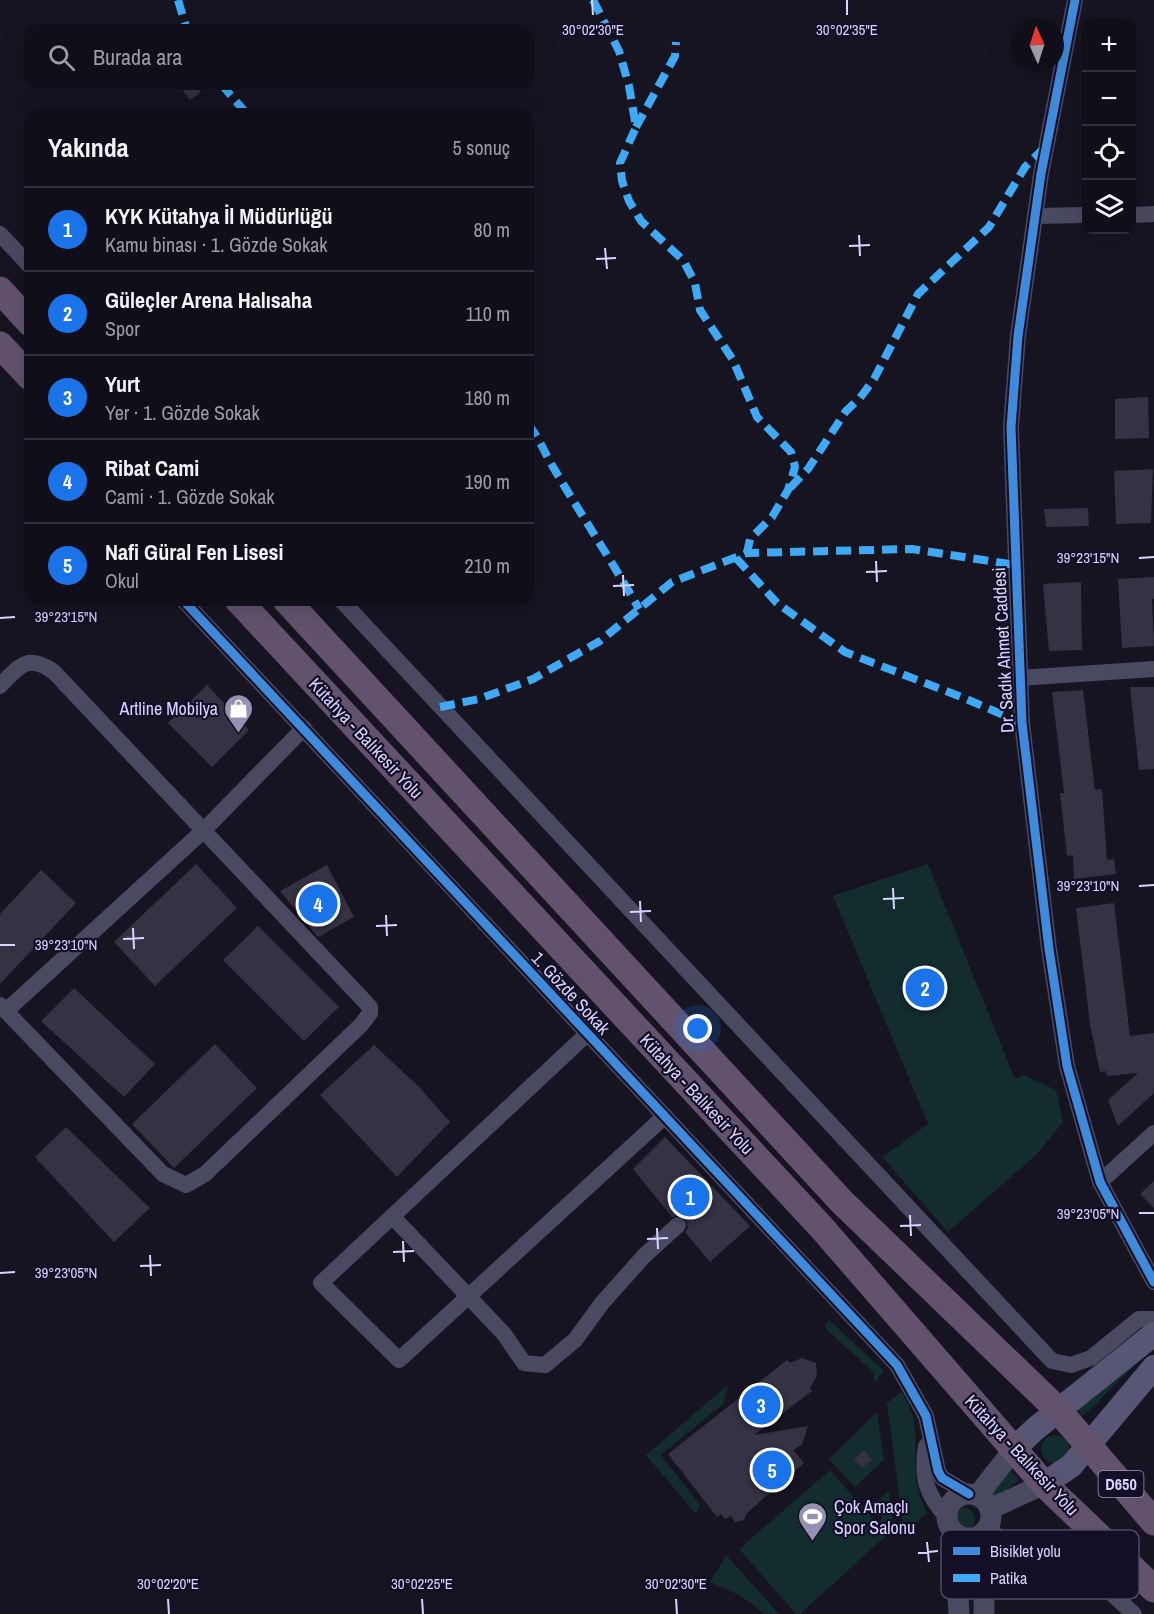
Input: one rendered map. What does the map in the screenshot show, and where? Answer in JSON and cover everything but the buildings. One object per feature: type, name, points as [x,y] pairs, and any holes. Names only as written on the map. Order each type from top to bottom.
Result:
[{"type":"highway","points":[[0,290],[24,316]]},
{"type":"highway","points":[[0,345],[24,371]]},
{"type":"highway","name":"Kütahya - Balıkesir Yolu","points":[[244,606],[822,1228],[1044,1484],[1092,1530]]},
{"type":"highway","name":"Kütahya - Balıkesir Yolu","points":[[292,606],[842,1202],[1058,1410],[1154,1522]]},
{"type":"highway","name":"Kütahya - Balıkesir Yolu","points":[[1139,1575],[1154,1589]]},
{"type":"main road","points":[[1014,1449],[1058,1410],[1154,1334]]},
{"type":"main road","points":[[1044,1484],[1071,1466],[1154,1367]]},
{"type":"street","name":"Dr. Sadık Ahmet Caddesi","points":[[1075,0],[1042,165],[1018,336],[1011,427],[1019,678],[1022,723],[1049,949],[1067,1066],[1100,1182],[1154,1282]]},
{"type":"street","points":[[1136,214],[1154,214]]},
{"type":"street","points":[[1035,216],[1082,215]]},
{"type":"street","points":[[0,234],[24,260]]},
{"type":"street","name":"1. Gözde Sokak","points":[[189,606],[586,1035],[665,1116],[897,1365],[926,1416]]},
{"type":"street","points":[[346,606],[1052,1361],[1071,1365],[1091,1358],[1139,1319],[1154,1319]]},
{"type":"street","points":[[0,686],[21,664],[35,662],[49,668],[203,831],[370,1007],[370,1013],[361,1025],[205,1174],[186,1185],[163,1174],[3,1008],[203,831],[304,728]]},
{"type":"street","points":[[1019,678],[1154,669]]},
{"type":"street","points":[[586,1035],[321,1283],[399,1360],[665,1116]]},
{"type":"street","points":[[1100,1182],[1154,1134]]},
{"type":"street","points":[[392,1216],[467,1298],[504,1334],[524,1363],[545,1365],[575,1340],[602,1303],[644,1256],[678,1225]]},
{"type":"street","points":[[926,1416],[938,1471],[942,1478],[982,1511],[993,1530]]},
{"type":"street","points":[[926,1416],[924,1470],[926,1486],[951,1525],[960,1530]]},
{"type":"street","points":[[975,1530],[1014,1449]]},
{"type":"street","points":[[951,1530],[950,1505],[955,1499],[982,1511],[1044,1484]]},
{"type":"street","points":[[982,1511],[982,1530]]},
{"type":"street","points":[[958,1599],[959,1614]]},
{"type":"street","points":[[984,1599],[984,1614]]},
{"type":"street","points":[[1117,1599],[1134,1614]]},
{"type":"green space","points":[[928,864],[1015,1079],[1024,1075],[1056,1090],[1063,1122],[1037,1154],[948,1232],[882,1157],[928,1124],[833,896]]},
{"type":"green space","points":[[829,1320],[884,1371],[875,1382],[873,1372],[827,1330],[825,1325]]},
{"type":"green space","points":[[1154,1347],[1083,1416],[1075,1406]]},
{"type":"green space","points":[[728,1385],[723,1404],[661,1455],[700,1505],[696,1514],[646,1455]]},
{"type":"green space","points":[[901,1392],[914,1421],[916,1481],[927,1513],[908,1530],[903,1525],[887,1403]]},
{"type":"green space","points":[[877,1412],[884,1460],[855,1487],[829,1459]]},
{"type":"green space","points":[[1055,1435],[1065,1439],[1069,1449],[1065,1459],[1055,1463],[1045,1459],[1041,1449],[1045,1439]]},
{"type":"green space","name":"Çok Amaçlı Spor Salonu","points":[[830,1470],[887,1535],[800,1614],[796,1614],[739,1549]]},
{"type":"green space","points":[[1010,1470],[1019,1480],[994,1499],[991,1495]]},
{"type":"green space","points":[[889,1491],[894,1532],[891,1535],[879,1522],[882,1518],[872,1505]]},
{"type":"green space","points":[[964,1508],[972,1511],[975,1519],[972,1527],[964,1530],[956,1527],[953,1519],[956,1511]]},
{"type":"green space","points":[[726,1555],[779,1614],[764,1614],[741,1596],[710,1582]]},
{"type":"marked path","points":[[178,0],[185,24]]},
{"type":"marked path","points":[[593,0],[619,51],[629,86],[636,127],[620,163],[622,181],[629,201],[641,221],[683,260],[695,283],[700,310],[733,360],[757,417],[791,452],[795,467],[788,490],[772,517],[750,539],[747,553]]},
{"type":"marked path","points":[[636,127],[675,56],[676,42]]},
{"type":"marked path","points":[[226,90],[242,108]]},
{"type":"marked path","points":[[790,488],[808,469],[846,411],[860,398],[874,379],[918,294],[989,227],[1025,167],[1044,148]]},
{"type":"marked path","points":[[534,433],[639,609]]},
{"type":"marked path","points":[[440,707],[479,699],[533,679],[600,641],[672,582],[747,553],[912,549],[1016,565]]},
{"type":"marked path","points":[[736,558],[777,603],[845,652],[1022,723]]},
{"type":"cycle path","points":[[1075,0],[1041,174],[1018,336],[1011,427],[1022,723],[1049,949],[1067,1066],[1100,1182],[1154,1282]]},
{"type":"cycle path","points":[[189,606],[897,1365],[926,1416],[938,1471],[942,1478],[969,1494]]},
{"type":"place","name":"Artline Mobilya","points":[[239,734]]},
{"type":"place","name":"Ribat Cami","points":[[318,904]]},
{"type":"place","name":"Güleçler Arena Halısaha","points":[[925,988]]},
{"type":"place","name":"KYK Kütahya İl Müdürlüğü","points":[[690,1197]]},
{"type":"place","name":"Yurt","points":[[761,1405]]},
{"type":"place","name":"Nafi Güral Fen Lisesi","points":[[772,1470]]},
{"type":"place","name":"Çok Amaçlı Spor Salonu","points":[[813,1542]]}]
